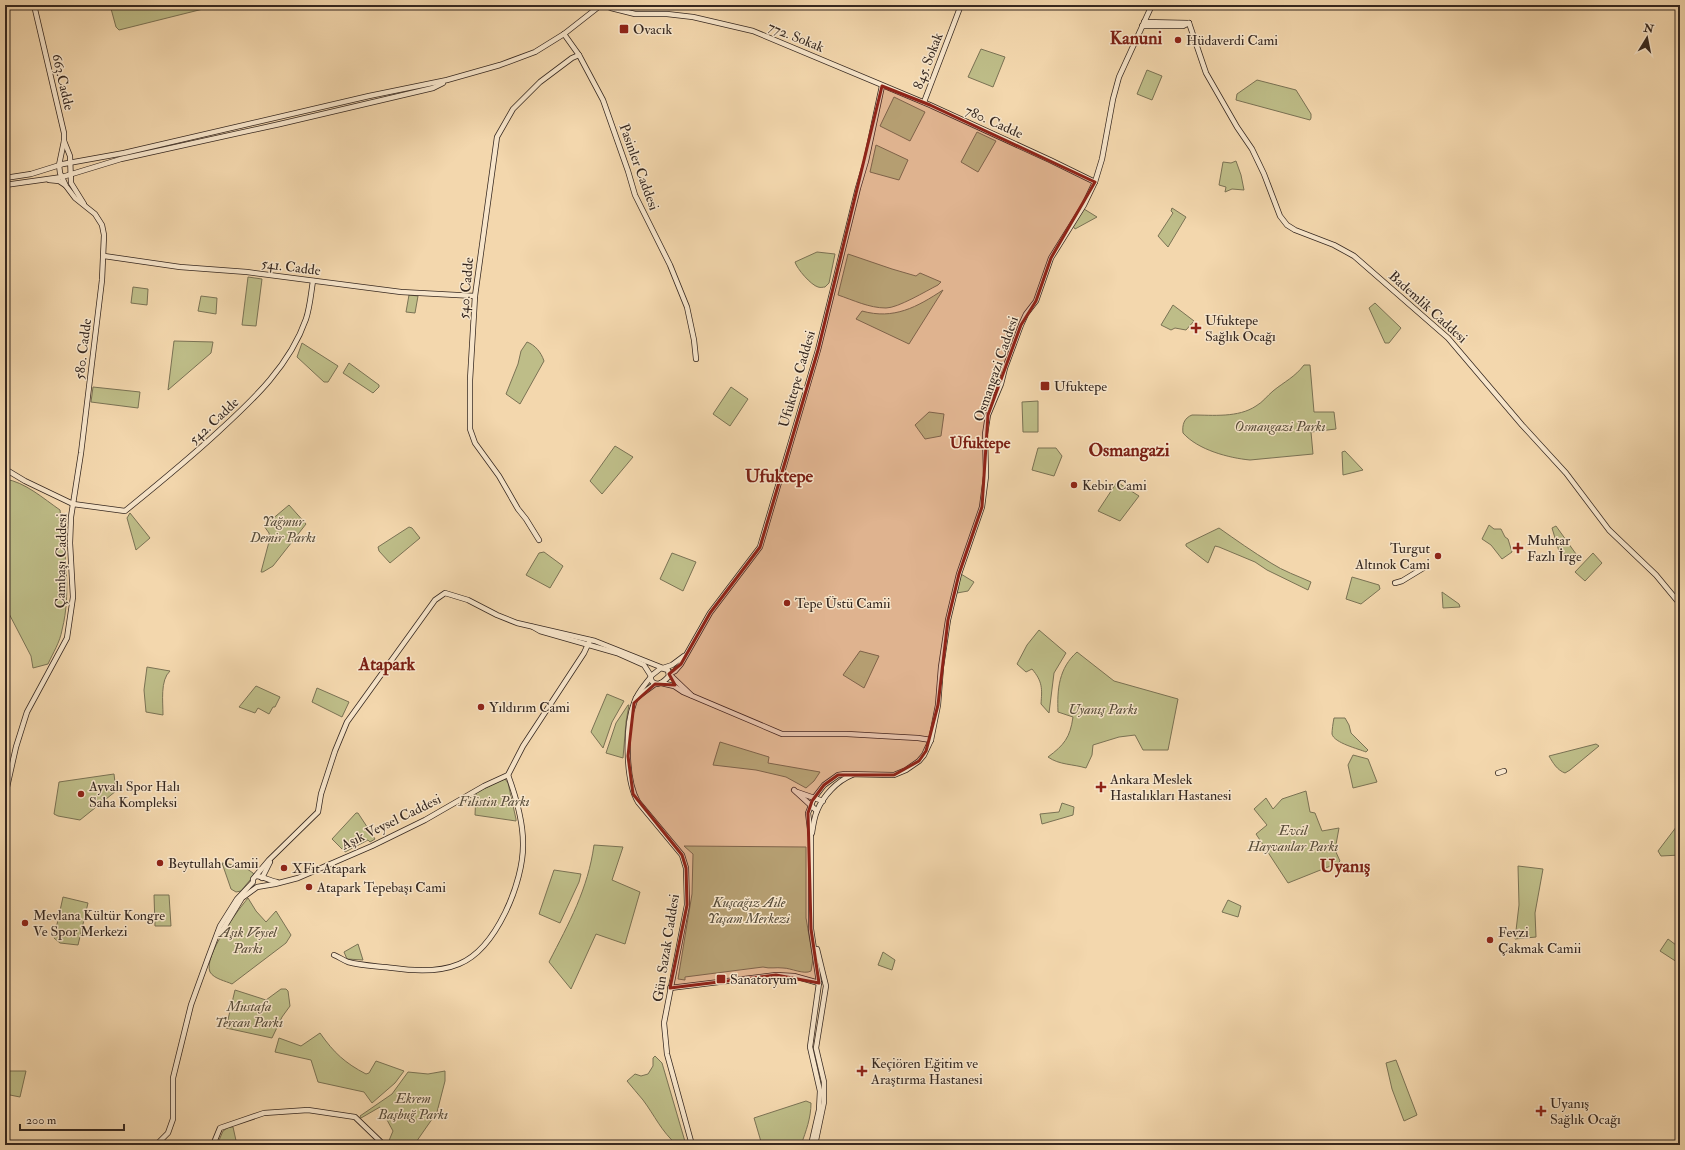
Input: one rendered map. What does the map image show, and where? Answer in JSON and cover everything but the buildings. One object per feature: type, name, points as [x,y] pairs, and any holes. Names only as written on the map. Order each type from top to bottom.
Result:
[{"type":"street","name":"663.Cadde","points":[[34,5],[62,125],[64,141],[68,149],[73,187],[84,204]]},
{"type":"street","points":[[5,178],[36,173],[59,165],[124,153],[347,101],[447,80],[500,65],[535,52],[564,34],[602,5]]},
{"type":"street","name":"772. Sokak","points":[[602,5],[635,14],[676,15],[744,29],[798,49],[882,86]]},
{"type":"street","name":"845. Sokak","points":[[924,102],[961,5]]},
{"type":"street","name":"Osmangazi Caddesi","points":[[810,806],[824,785],[833,778],[845,774],[894,775],[906,770],[924,755],[931,740],[938,705],[941,667],[948,620],[959,574],[982,507],[986,476],[986,434],[988,416],[1001,384],[1005,368],[1021,325],[1026,314],[1036,300],[1051,258],[1084,205],[1095,182],[1102,159],[1113,98],[1119,77],[1152,5]]},
{"type":"street","name":"Bademlik Caddesi","points":[[1143,24],[1183,26],[1189,23],[1206,73],[1237,127],[1252,149],[1264,174],[1280,216],[1295,230],[1334,245],[1354,256],[1448,338],[1522,425],[1566,473],[1612,533],[1656,575],[1680,604]]},
{"type":"street","name":"Pasinler Caddesi","points":[[564,34],[579,55],[603,100],[635,194],[670,264],[687,306],[694,340],[696,359]]},
{"type":"street","name":"540. Cadde","points":[[539,540],[518,509],[499,476],[475,443],[470,428],[470,380],[475,296],[497,137],[513,109],[540,82],[572,58],[579,55]]},
{"type":"street","points":[[5,185],[71,174],[143,154],[433,88],[447,80]]},
{"type":"street","name":"780. Cadde","points":[[882,86],[924,102],[1095,182]]},
{"type":"street","name":"Ufuktepe Caddesi","points":[[661,683],[678,667],[710,613],[760,547],[818,350],[866,161],[882,86]]},
{"type":"street","points":[[64,141],[59,165],[62,176],[66,186],[75,198],[84,204]]},
{"type":"street","points":[[41,180],[59,181],[66,186]]},
{"type":"street","name":"580. Cadde","points":[[73,504],[93,356],[104,256],[104,235],[102,226],[95,214],[84,204]]},
{"type":"street","name":"541. Cadde","points":[[104,256],[180,267],[247,272],[401,292],[475,296]]},
{"type":"street","name":"542. Cadde","points":[[5,469],[25,481],[73,504],[125,511],[191,457],[243,409],[287,358],[306,318],[313,281]]},
{"type":"street","name":"Çambaşı Caddesi","points":[[5,796],[16,747],[27,712],[67,638],[73,597],[70,517],[73,504]]},
{"type":"street","points":[[1395,583],[1402,581],[1425,567]]},
{"type":"street","points":[[253,882],[259,886],[263,881],[262,878],[274,856],[318,812],[321,794],[334,751],[346,722],[435,600],[445,593],[468,600],[496,615],[591,643],[668,670],[669,674],[691,695]]},
{"type":"street","points":[[334,955],[348,962],[407,970],[442,969],[464,962],[489,941],[509,905],[522,864],[522,831],[514,790],[508,775],[523,746],[591,643]]},
{"type":"street","points":[[591,643],[644,666],[655,684]]},
{"type":"street","name":"Ufuktepe Caddesi","points":[[651,677],[662,668],[672,665],[684,656]]},
{"type":"street","name":"Gün Sazak Caddesi","points":[[651,677],[636,698],[630,714],[628,756],[630,782],[633,794],[682,855],[686,868],[687,906],[664,1023],[667,1054],[692,1145]]},
{"type":"street","points":[[636,698],[655,684],[661,683],[674,686],[683,692],[782,734],[847,734],[931,740]]},
{"type":"street","points":[[1498,773],[1504,771]]},
{"type":"street","points":[[811,837],[816,811],[822,801],[846,777],[855,774]]},
{"type":"street","name":"Aşık Veysel Caddesi","points":[[218,933],[222,930],[242,898],[259,886],[280,883],[298,878],[377,844],[425,820],[484,786],[508,775]]},
{"type":"street","points":[[816,811],[794,790],[822,801]]},
{"type":"street","points":[[810,806],[808,813],[811,837],[811,929],[819,983],[810,1047],[820,1091],[819,1110],[811,1145]]},
{"type":"street","name":"Aşık Veysel Caddesi","points":[[156,1145],[168,1133],[173,1118],[174,1078],[191,1005],[220,926],[233,905],[274,856]]},
{"type":"street","points":[[256,876],[280,883]]},
{"type":"street","points":[[811,929],[826,986],[816,1048],[824,1082],[824,1102],[815,1145]]},
{"type":"street","points":[[670,988],[776,975],[794,976],[819,983]]},
{"type":"street","points":[[213,1145],[220,1128],[235,1122],[264,1113],[308,1110],[355,1117],[384,1145]]},
{"type":"highlighted area","points":[[882,86],[930,105],[1095,182],[1051,258],[1036,301],[1021,325],[988,415],[982,507],[959,574],[948,620],[938,705],[926,751],[919,761],[894,775],[838,775],[824,785],[812,801],[808,813],[811,929],[819,983],[776,975],[670,988],[687,905],[686,868],[682,855],[633,794],[628,756],[634,703],[655,684],[675,685],[669,674],[681,664],[710,613],[760,547],[818,350]]},
{"type":"green space","points":[[110,5],[219,5],[119,30],[116,27]]},
{"type":"green space","points":[[981,49],[1005,57],[993,87],[968,77]]},
{"type":"green space","points":[[1147,70],[1162,76],[1152,100],[1137,94]]},
{"type":"green space","points":[[1257,80],[1296,90],[1311,114],[1310,120],[1236,100],[1237,94]]},
{"type":"green space","points":[[894,97],[925,112],[910,141],[880,126]]},
{"type":"green space","points":[[977,132],[996,141],[978,172],[961,162]]},
{"type":"green space","points":[[876,145],[908,160],[899,180],[870,172]]},
{"type":"green space","points":[[1236,161],[1244,190],[1232,189],[1225,192],[1226,187],[1219,185],[1223,162],[1231,163]]},
{"type":"green space","points":[[1172,208],[1186,217],[1168,247],[1158,236],[1173,213],[1171,211]]},
{"type":"green space","points":[[1084,209],[1097,217],[1075,229],[1073,226]]},
{"type":"green space","points":[[817,252],[835,254],[829,283],[825,287],[815,286],[801,272],[795,262]]},
{"type":"green space","points":[[848,254],[916,276],[920,273],[941,282],[912,299],[898,305],[880,308],[867,305],[838,295]]},
{"type":"green space","points":[[248,277],[262,279],[256,326],[242,325]]},
{"type":"green space","points":[[133,287],[148,289],[147,305],[131,303]]},
{"type":"green space","points":[[943,290],[909,344],[856,319],[862,311],[884,314],[905,310],[924,302]]},
{"type":"green space","points":[[409,295],[418,296],[415,313],[406,312]]},
{"type":"green space","points":[[201,296],[217,298],[216,314],[198,311]]},
{"type":"green space","points":[[1375,303],[1401,328],[1389,343],[1385,343],[1369,308]]},
{"type":"green space","points":[[1173,305],[1194,321],[1186,330],[1175,328],[1171,330],[1161,325]]},
{"type":"green space","points":[[174,341],[213,342],[211,353],[168,390]]},
{"type":"green space","points":[[527,342],[537,349],[544,361],[520,404],[506,394],[518,364],[521,351]]},
{"type":"green space","points":[[302,343],[338,366],[328,382],[324,382],[297,357]]},
{"type":"green space","points":[[349,363],[379,385],[373,393],[343,373]]},
{"type":"green space","name":"Osmangazi Parkı","points":[[1304,365],[1310,365],[1314,412],[1334,412],[1336,429],[1311,432],[1313,454],[1250,460],[1242,459],[1214,452],[1197,444],[1183,433],[1184,422],[1192,415],[1233,414],[1249,410],[1263,401]]},
{"type":"green space","points":[[93,387],[140,392],[138,408],[91,402]]},
{"type":"green space","points":[[731,387],[748,399],[730,426],[713,414]]},
{"type":"green space","points":[[1038,401],[1038,432],[1023,432],[1022,402]]},
{"type":"green space","points":[[929,412],[944,414],[941,436],[925,439],[915,425]]},
{"type":"green space","points":[[615,446],[633,457],[602,494],[590,481]]},
{"type":"green space","points":[[1038,448],[1056,448],[1062,456],[1054,476],[1032,470]]},
{"type":"green space","points":[[1345,451],[1363,470],[1343,475],[1342,452]]},
{"type":"green space","points":[[5,479],[27,487],[60,510],[67,585],[65,615],[60,639],[48,664],[33,668],[31,656],[5,606]]},
{"type":"green space","points":[[1117,482],[1139,496],[1120,521],[1098,511]]},
{"type":"green space","name":"Yağmur Demir Parkı","points":[[289,505],[306,524],[273,566],[261,572],[270,538],[269,533],[264,526]]},
{"type":"green space","points":[[130,513],[150,538],[136,550],[127,518]]},
{"type":"green space","points":[[1489,525],[1494,529],[1501,529],[1505,537],[1508,539],[1512,552],[1502,559],[1491,545],[1482,539]]},
{"type":"green space","points":[[1556,526],[1576,554],[1562,561],[1552,528]]},
{"type":"green space","points":[[409,527],[412,528],[420,538],[390,563],[379,551],[378,547]]},
{"type":"green space","points":[[1219,528],[1276,566],[1311,582],[1308,590],[1267,570],[1255,562],[1219,547],[1215,546],[1208,563],[1186,546],[1186,544]]},
{"type":"green space","points":[[544,552],[563,566],[550,588],[526,575],[539,553]]},
{"type":"green space","points":[[672,553],[696,562],[683,591],[660,579]]},
{"type":"green space","points":[[1593,553],[1602,563],[1585,581],[1575,572]]},
{"type":"green space","points":[[961,574],[974,582],[968,591],[957,593]]},
{"type":"green space","points":[[1352,577],[1379,585],[1380,589],[1361,604],[1346,599]]},
{"type":"green space","points":[[1442,592],[1459,604],[1460,607],[1443,608]]},
{"type":"green space","points":[[1039,630],[1066,653],[1054,673],[1049,713],[1041,704],[1041,686],[1036,674],[1032,669],[1026,672],[1017,664],[1027,645]]},
{"type":"green space","points":[[860,651],[879,656],[864,688],[843,675]]},
{"type":"green space","name":"Uyanış Parkı","points":[[1077,652],[1114,681],[1178,699],[1168,750],[1143,750],[1135,735],[1119,737],[1093,745],[1092,755],[1086,768],[1061,763],[1048,757],[1062,745],[1070,730],[1073,717],[1058,712],[1058,695],[1060,679],[1066,665]]},
{"type":"green space","points":[[147,667],[170,671],[163,685],[163,715],[146,712],[144,690]]},
{"type":"green space","points":[[256,686],[280,697],[275,707],[273,707],[269,714],[258,708],[255,713],[239,707]]},
{"type":"green space","points":[[317,688],[349,702],[342,717],[312,702]]},
{"type":"green space","points":[[607,694],[624,701],[612,722],[603,748],[591,732]]},
{"type":"green space","points":[[628,705],[623,758],[606,753],[616,723]]},
{"type":"green space","points":[[1334,718],[1345,718],[1351,733],[1368,750],[1366,752],[1342,743],[1334,737],[1332,734]]},
{"type":"green space","points":[[720,742],[769,757],[768,763],[820,772],[814,781],[806,788],[786,777],[756,770],[713,765]]},
{"type":"green space","points":[[1596,744],[1599,746],[1565,773],[1557,768],[1549,756]]},
{"type":"green space","points":[[1353,755],[1368,759],[1377,782],[1353,788],[1348,765]]},
{"type":"green space","points":[[114,774],[116,791],[80,820],[54,814],[59,782]]},
{"type":"green space","name":"Filistin Parkı","points":[[505,779],[508,783],[516,821],[475,815],[476,793]]},
{"type":"green space","name":"Evcil Hayvanlar Parkı","points":[[1306,791],[1310,812],[1315,813],[1322,831],[1339,828],[1335,850],[1340,861],[1288,883],[1256,834],[1267,825],[1254,809],[1266,798],[1273,809],[1282,799]]},
{"type":"green space","points":[[1062,803],[1074,807],[1073,815],[1042,824],[1040,814],[1059,812]]},
{"type":"green space","points":[[356,813],[358,813],[375,839],[370,842],[368,840],[345,852],[332,839]]},
{"type":"green space","points":[[1680,822],[1680,855],[1661,856],[1658,851]]},
{"type":"green space","points":[[594,845],[623,847],[612,880],[640,892],[625,944],[596,934],[571,989],[549,962],[577,905],[587,876]]},
{"type":"green space","name":"Kuşcağız Aile Yaşam Merkezi","points":[[684,846],[806,847],[806,918],[813,959],[811,971],[801,972],[786,968],[763,967],[685,977],[685,980],[678,979],[692,894],[693,854]]},
{"type":"green space","points":[[237,862],[254,875],[241,891],[236,892],[231,889],[222,863],[235,865]]},
{"type":"green space","points":[[1518,866],[1543,869],[1535,913],[1536,937],[1515,939],[1519,905]]},
{"type":"green space","points":[[554,870],[581,874],[579,882],[560,923],[539,914]]},
{"type":"green space","points":[[154,895],[169,895],[171,926],[155,926]]},
{"type":"green space","points":[[63,897],[88,903],[78,945],[60,943],[54,938]]},
{"type":"green space","name":"Aşık Veysel Parkı","points":[[248,898],[256,911],[266,922],[276,911],[291,935],[286,943],[232,984],[217,978],[212,974],[210,972],[209,965],[216,945],[237,912]]},
{"type":"green space","points":[[1228,900],[1241,906],[1238,917],[1222,912]]},
{"type":"green space","points":[[1668,939],[1680,948],[1680,964],[1660,951]]},
{"type":"green space","points":[[358,944],[363,960],[347,959],[344,952]]},
{"type":"green space","points":[[883,952],[895,960],[892,970],[878,965]]},
{"type":"green space","name":"Mustafa Tercan Parkı","points":[[281,989],[286,989],[288,991],[290,1006],[282,1017],[272,1038],[226,1028],[235,990],[266,1000]]},
{"type":"green space","points":[[320,1033],[340,1057],[366,1074],[369,1073],[376,1061],[404,1071],[395,1083],[372,1103],[364,1092],[318,1082],[311,1060],[275,1052],[279,1038],[301,1046]]},
{"type":"green space","points":[[655,1056],[662,1063],[686,1145],[677,1145],[671,1140],[643,1100],[627,1081],[635,1074],[641,1076],[648,1074],[653,1066],[653,1058]]},
{"type":"green space","points":[[1396,1060],[1417,1115],[1404,1121],[1392,1089],[1386,1063]]},
{"type":"green space","points":[[5,1071],[26,1071],[20,1097],[5,1094]]},
{"type":"green space","name":"Ekrem Başbuğ Parkı","points":[[445,1071],[445,1081],[437,1112],[414,1145],[390,1145],[388,1143],[393,1131],[380,1107],[361,1118],[360,1116],[392,1094],[408,1072],[428,1074]]},
{"type":"green space","points":[[806,1101],[811,1103],[811,1109],[801,1145],[762,1145],[754,1118]]},
{"type":"green space","points":[[229,1127],[233,1127],[237,1145],[217,1145],[223,1131]]},
{"type":"place","name":"Ovacık","points":[[624,29]]},
{"type":"place","name":"Hüdaverdi Cami","points":[[1178,40]]},
{"type":"place","name":"Ufuktepe Sağlık Ocağı","points":[[1196,328]]},
{"type":"place","name":"Ufuktepe","points":[[1045,386]]},
{"type":"place","name":"Kebir Cami","points":[[1074,485]]},
{"type":"place","name":"Muhtar Fazlı İrge","points":[[1518,548]]},
{"type":"place","name":"Turgut Altınok Cami","points":[[1438,556]]},
{"type":"place","name":"Tepe Üstü Camii","points":[[787,603]]},
{"type":"place","name":"Yıldırım Cami","points":[[481,707]]},
{"type":"place","name":"Ankara Meslek Hastalıkları Hastanesi","points":[[1101,787]]},
{"type":"place","name":"Ayvalı Spor Halı Saha Kompleksi","points":[[81,794]]},
{"type":"place","name":"Beytullah Camii","points":[[160,863]]},
{"type":"place","name":"XFit Atapark","points":[[284,868]]},
{"type":"place","name":"Atapark Tepebaşı Cami","points":[[309,887]]},
{"type":"place","name":"Mevlana Kültür Kongre Ve Spor Merkezi","points":[[25,923]]},
{"type":"place","name":"Fevzi Çakmak Camii","points":[[1490,940]]},
{"type":"place","name":"Sanatoryum","points":[[721,979]]},
{"type":"place","name":"Keçiören Eğitim ve Araştırma Hastanesi","points":[[862,1071]]},
{"type":"place","name":"Uyanış Sağlık Ocağı","points":[[1541,1111]]},
{"type":"district","name":"Kanuni","points":[[1136,38]]},
{"type":"district","name":"Ufuktepe","points":[[980,443]]},
{"type":"district","name":"Osmangazi","points":[[1129,450]]},
{"type":"district","name":"Ufuktepe","points":[[779,476]]},
{"type":"district","name":"Atapark","points":[[387,664]]},
{"type":"district","name":"Uyanış","points":[[1345,866]]}]
